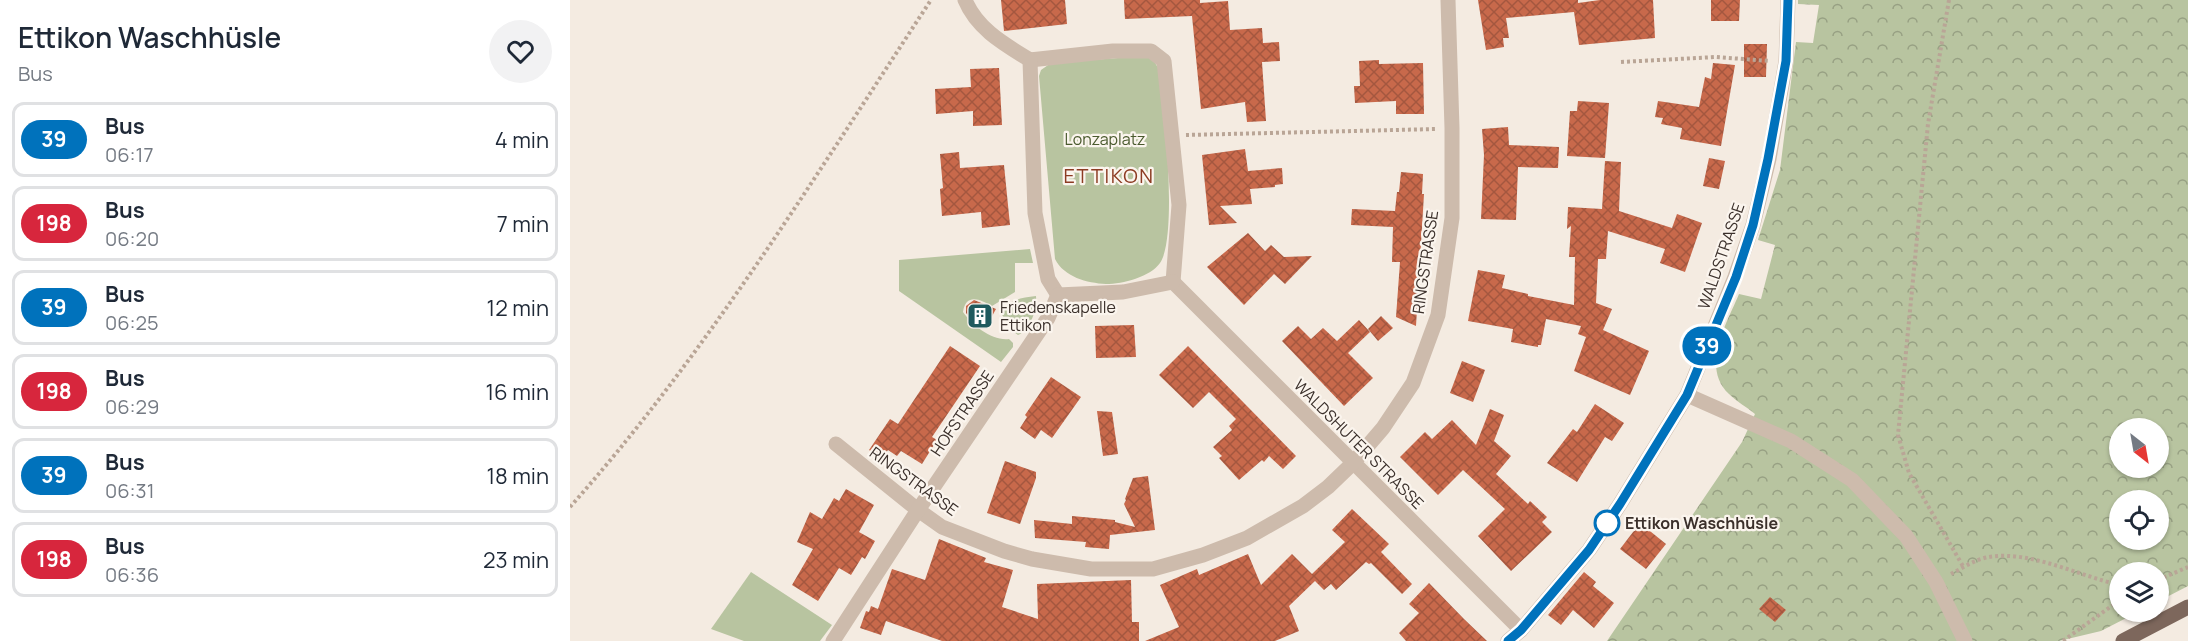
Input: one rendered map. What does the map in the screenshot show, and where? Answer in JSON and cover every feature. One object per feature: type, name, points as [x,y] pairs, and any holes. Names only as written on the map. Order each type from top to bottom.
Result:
[{"type":"main road","points":[[2123,641],[2188,607]]},
{"type":"street","points":[[965,0],[971,14],[985,29],[1030,60],[1113,51],[1151,51],[1164,61],[1179,205],[1173,282],[1123,292],[1058,295],[1048,279],[1035,213],[1030,60]]},
{"type":"street","name":"RINGSTRASSE","points":[[836,444],[942,527],[1004,551],[1032,559],[1091,569],[1153,569],[1203,555],[1247,538],[1303,506],[1328,487],[1353,463],[1383,428],[1413,383],[1438,315],[1452,218],[1448,0]]},
{"type":"street","name":"WALDSTRASSE","points":[[1508,641],[1521,630],[1589,550],[1687,395],[1736,277],[1753,225],[1786,61],[1788,0]]},
{"type":"street","name":"WALDSHUTER STRASSE","points":[[1173,282],[1521,630]]},
{"type":"street","name":"HOFSTRASSE","points":[[833,641],[918,510],[1048,318],[1058,295]]},
{"type":"street","points":[[1687,395],[1791,441],[1852,480],[1906,536],[1936,582],[1965,641]]},
{"type":"path","points":[[570,507],[650,413],[694,354],[782,227],[931,0]]},
{"type":"path","points":[[1949,0],[1928,124],[1898,435],[1909,473],[1964,568]]},
{"type":"path","points":[[1621,62],[1716,57],[1767,61]]},
{"type":"path","points":[[1172,135],[1452,128]]},
{"type":"path","points":[[1936,582],[1988,557],[2025,557],[2109,583]]},
{"type":"path","points":[[2169,575],[2188,567]]},
{"type":"path","points":[[2063,641],[2109,608]]},
{"type":"green space","points":[[1798,0],[2188,0],[2188,586],[2169,596],[2169,562],[2109,562],[2109,622],[2119,622],[2101,631],[2059,641],[1607,641],[1742,442],[1755,414],[1732,397],[1721,383],[1716,358],[1723,331],[1739,294],[1761,299],[1775,245],[1758,240],[1780,170],[1796,42],[1813,43],[1819,5],[1798,4]]},
{"type":"green space","name":"Lonzaplatz","points":[[1145,56],[1153,60],[1161,72],[1169,201],[1165,249],[1156,268],[1136,279],[1106,284],[1091,282],[1070,275],[1055,259],[1039,76],[1041,70],[1051,63]]},
{"type":"green space","points":[[1030,249],[1033,263],[1015,263],[1015,292],[992,306],[979,300],[971,300],[967,302],[963,312],[983,332],[996,338],[1009,339],[1013,343],[1013,347],[1001,362],[899,291],[899,260]]},
{"type":"green space","points":[[1036,296],[1032,318],[1023,332],[1018,335],[1000,312],[1016,300]]},
{"type":"green space","points":[[751,572],[832,625],[820,641],[744,641],[711,629]]},
{"type":"building","points":[[1001,0],[1065,0],[1067,24],[1004,31]]},
{"type":"building","points":[[1124,0],[1200,0],[1200,3],[1228,1],[1230,30],[1262,28],[1263,43],[1279,42],[1280,61],[1262,62],[1266,121],[1247,122],[1245,102],[1201,109],[1192,16],[1125,19]]},
{"type":"building","points":[[1478,0],[1578,0],[1578,3],[1600,0],[1653,0],[1655,38],[1579,45],[1574,12],[1506,18],[1509,38],[1503,38],[1504,47],[1486,50]]},
{"type":"building","points":[[1711,0],[1740,0],[1739,21],[1711,21]]},
{"type":"building","points":[[1744,44],[1767,44],[1766,77],[1744,77]]},
{"type":"building","points":[[1379,60],[1379,64],[1423,63],[1424,114],[1396,114],[1396,101],[1355,103],[1354,86],[1360,86],[1359,61]]},
{"type":"building","points":[[1713,63],[1735,65],[1721,146],[1680,139],[1682,128],[1661,124],[1663,118],[1655,117],[1658,101],[1699,107],[1705,77],[1711,79]]},
{"type":"building","points":[[999,68],[1002,125],[973,126],[973,111],[936,114],[935,89],[971,87],[970,69]]},
{"type":"building","points":[[1578,101],[1609,103],[1605,158],[1567,156],[1570,111],[1577,111]]},
{"type":"building","points":[[1508,127],[1509,145],[1559,147],[1558,168],[1518,167],[1516,220],[1481,219],[1484,155],[1482,129]]},
{"type":"building","points":[[1245,149],[1248,171],[1282,168],[1283,184],[1250,189],[1252,204],[1220,206],[1237,223],[1209,225],[1202,155]]},
{"type":"building","points":[[959,152],[960,168],[1004,165],[1010,225],[982,228],[981,212],[942,216],[940,189],[943,188],[940,154]]},
{"type":"building","points":[[1709,158],[1725,161],[1719,189],[1703,186]]},
{"type":"building","points":[[1605,161],[1621,162],[1619,211],[1672,228],[1677,214],[1702,223],[1685,272],[1660,263],[1665,249],[1608,231],[1606,259],[1598,259],[1596,303],[1612,309],[1603,330],[1649,351],[1630,395],[1574,371],[1586,337],[1578,334],[1581,326],[1546,319],[1541,345],[1538,347],[1511,342],[1513,329],[1468,321],[1478,270],[1505,275],[1502,288],[1528,294],[1528,296],[1574,305],[1575,257],[1569,257],[1571,226],[1567,229],[1568,207],[1602,209]]},
{"type":"building","points":[[1401,172],[1423,174],[1422,194],[1424,194],[1416,326],[1396,317],[1400,262],[1392,262],[1393,227],[1351,225],[1352,209],[1395,211]]},
{"type":"building","points":[[1248,233],[1265,251],[1271,245],[1284,257],[1312,256],[1285,284],[1274,274],[1244,305],[1207,267]]},
{"type":"building","name":"Friedenskapelle Ettikon","points":[[974,300],[996,309],[986,327],[971,319],[966,313],[966,306]]},
{"type":"building","points":[[1381,316],[1393,328],[1378,341],[1368,329]]},
{"type":"building","points":[[1359,320],[1370,332],[1348,353],[1373,378],[1344,406],[1282,341],[1298,326],[1311,339],[1323,328],[1337,341]]},
{"type":"building","points":[[1134,325],[1136,357],[1096,358],[1095,326]]},
{"type":"building","points":[[950,346],[980,366],[932,437],[937,440],[922,464],[901,451],[897,456],[888,450],[882,458],[869,450],[890,419],[898,424]]},
{"type":"building","points":[[1188,346],[1296,456],[1283,469],[1269,456],[1239,480],[1219,458],[1222,456],[1213,447],[1232,430],[1229,426],[1236,419],[1209,392],[1193,408],[1159,375]]},
{"type":"building","points":[[1462,361],[1485,370],[1473,402],[1450,393]]},
{"type":"building","points":[[1051,377],[1081,397],[1052,438],[1041,430],[1035,439],[1020,428],[1027,417],[1025,415]]},
{"type":"building","points":[[1595,404],[1624,423],[1612,441],[1605,437],[1577,482],[1547,463],[1573,429],[1577,432]]},
{"type":"building","points":[[1490,409],[1504,415],[1494,441],[1511,456],[1496,474],[1528,504],[1530,501],[1547,517],[1542,522],[1552,532],[1511,571],[1478,536],[1505,509],[1463,470],[1438,495],[1400,457],[1425,432],[1432,439],[1452,420],[1476,445]]},
{"type":"building","points":[[1097,411],[1112,412],[1118,454],[1103,456]]},
{"type":"building","points":[[1005,461],[1036,472],[1020,524],[987,513]]},
{"type":"building","points":[[1148,476],[1155,530],[1110,535],[1109,549],[1085,547],[1086,542],[1035,538],[1034,520],[1072,524],[1072,516],[1115,520],[1115,522],[1135,527],[1124,504],[1125,499],[1133,478]]},
{"type":"building","points":[[846,489],[874,505],[859,532],[875,541],[865,559],[862,557],[851,575],[839,568],[818,601],[792,585],[813,549],[797,542],[810,512],[822,519],[834,498],[839,501]]},
{"type":"building","points":[[1352,509],[1389,544],[1381,552],[1412,584],[1402,594],[1371,563],[1366,562],[1336,590],[1331,584],[1324,590],[1315,581],[1289,606],[1299,631],[1275,641],[1145,641],[1179,627],[1160,585],[1197,569],[1199,575],[1248,554],[1261,585],[1292,554],[1312,574],[1345,542],[1332,530]]},
{"type":"building","points":[[1640,523],[1666,544],[1646,569],[1620,549]]},
{"type":"building","points":[[939,539],[986,558],[984,562],[1013,570],[1002,607],[1038,619],[1037,584],[1131,580],[1132,622],[1139,622],[1139,641],[942,641],[886,621],[881,635],[860,628],[866,611],[869,612],[871,606],[878,609],[892,569],[925,580]]},
{"type":"building","points":[[1584,572],[1596,582],[1593,586],[1614,603],[1594,628],[1573,610],[1561,625],[1548,615]]},
{"type":"building","points":[[1429,583],[1487,641],[1406,641],[1399,633],[1419,613],[1409,604]]},
{"type":"building","points":[[1770,597],[1786,610],[1775,622],[1759,609]]},
{"type":"bus line","name":"39","points":[[1508,641],[1521,630],[1589,550],[1687,395],[1736,277],[1753,225],[1786,61],[1788,0]]},
{"type":"place","name":"Friedenskapelle Ettikon","points":[[980,316]]},
{"type":"place","name":"Ettikon Waschhüsle","points":[[1607,523]]},
{"type":"district","name":"ETTIKON","points":[[1109,175]]}]
